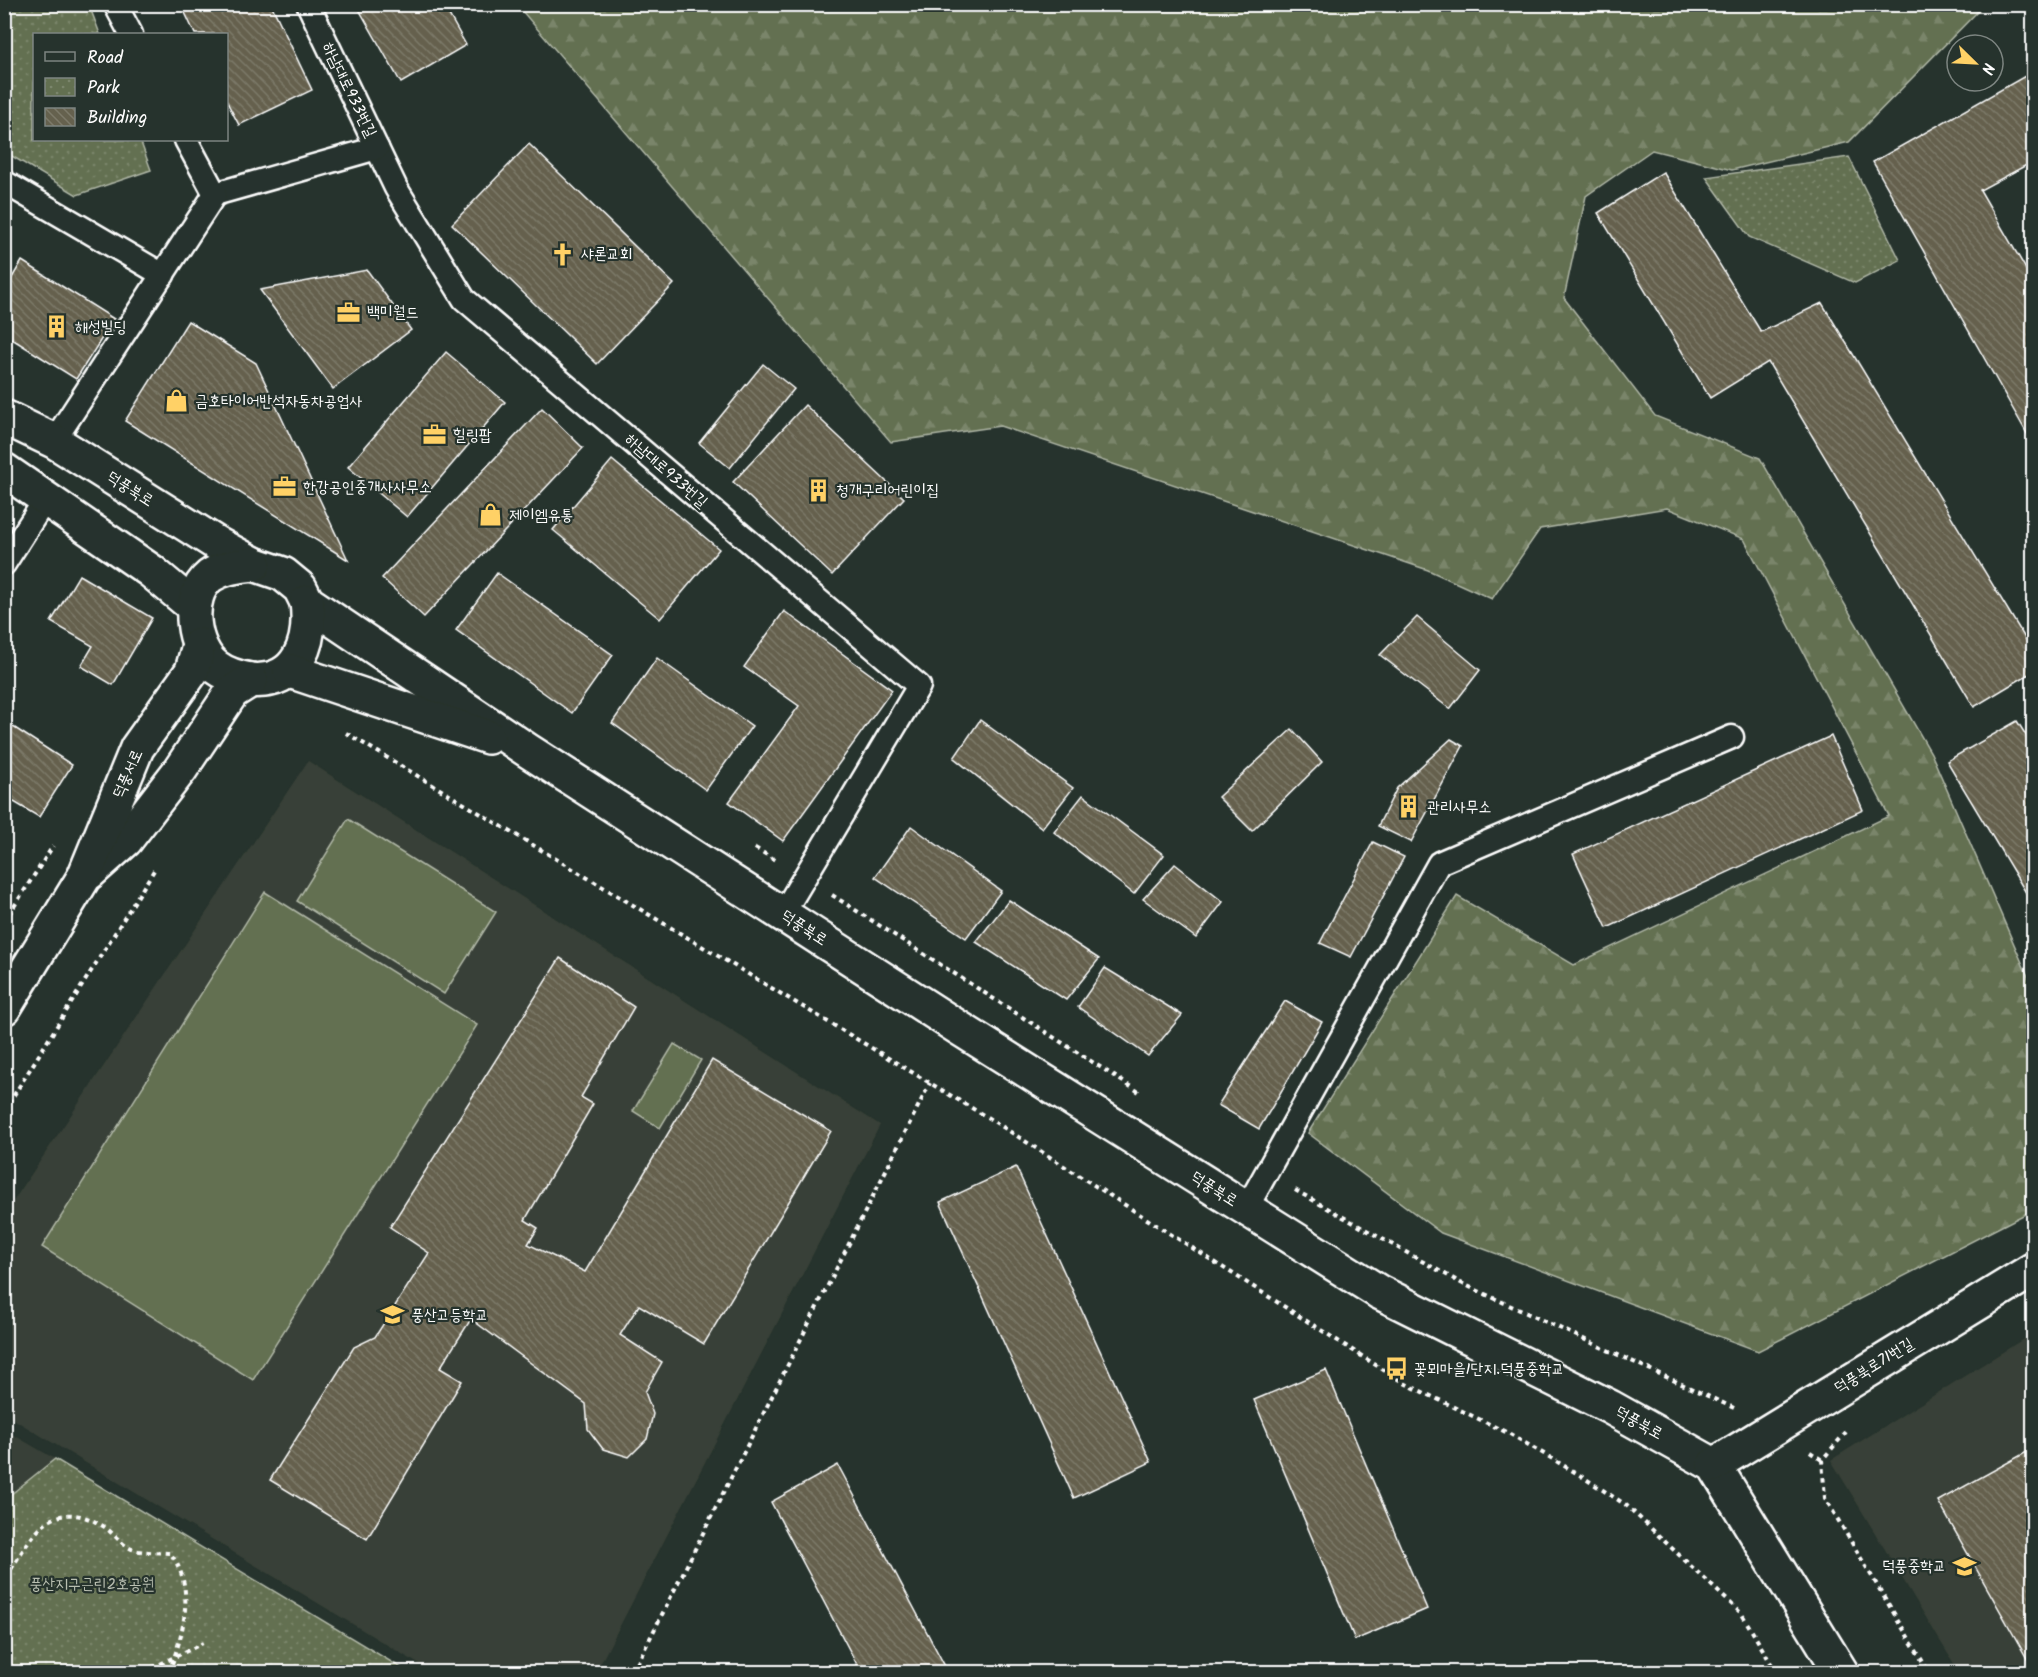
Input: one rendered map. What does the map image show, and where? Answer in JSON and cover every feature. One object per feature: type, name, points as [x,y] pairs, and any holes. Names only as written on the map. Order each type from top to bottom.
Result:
[{"type":"street","name":"덕풍북로","points":[[4,417],[54,441],[254,564],[283,574],[300,588],[307,602],[527,750],[782,915],[1379,1292],[1610,1407],[1714,1465],[1840,1672]]},
{"type":"street","points":[[4,470],[151,571],[194,607],[202,652],[216,668],[240,679],[263,681],[290,670],[304,648],[310,625],[307,602]]},
{"type":"street","name":"덕풍북로","points":[[194,607],[201,587],[209,577],[225,568],[254,564]]},
{"type":"street","name":"덕풍서로","points":[[4,1008],[84,877],[137,748],[192,671],[200,645]]},
{"type":"street","name":"덕풍북로","points":[[290,670],[527,750]]},
{"type":"street","name":"덕풍서로","points":[[84,877],[126,840],[180,770],[232,692],[250,680]]},
{"type":"street","name":"덕풍북로71번길","points":[[1714,1465],[2034,1269]]},
{"type":"lane","points":[[115,4],[130,33]]},
{"type":"lane","name":"하남대로933번길","points":[[308,4],[396,188],[464,299],[919,686],[782,915]]},
{"type":"lane","points":[[187,141],[215,194]]},
{"type":"lane","points":[[54,441],[215,194],[377,148]]},
{"type":"lane","points":[[4,182],[163,275]]},
{"type":"lane","points":[[4,564],[45,500]]},
{"type":"lane","points":[[1246,1209],[1439,863],[1732,737]]},
{"type":"path","points":[[345,732],[930,1083],[1404,1383],[1510,1434],[1626,1505],[1742,1614],[1776,1672]]},
{"type":"path","points":[[753,847],[1145,1097]]},
{"type":"path","points":[[4,1111],[162,857]]},
{"type":"path","points":[[633,1672],[930,1083]]},
{"type":"path","points":[[1265,1174],[1461,1283],[1776,1426],[1822,1460],[1825,1498],[1929,1672]]},
{"type":"path","points":[[4,1574],[10,1571],[38,1527],[59,1516],[81,1517],[103,1525],[132,1549],[170,1552],[180,1566],[185,1588],[183,1631],[169,1672]]},
{"type":"path","points":[[144,1672],[202,1643]]},
{"type":"shaded area","name":"풍산고등학교","points":[[308,761],[880,1125],[596,1672],[432,1672],[5,1414],[4,1215]]},
{"type":"shaded area","name":"덕풍중학교","points":[[2033,1333],[2033,1672],[1959,1672],[1831,1460]]},
{"type":"shaded area","points":[[5,1430],[55,1459],[5,1499]]},
{"type":"green space","points":[[5,4],[89,5],[100,33],[33,33],[33,141],[140,141],[151,170],[77,195],[5,152]]},
{"type":"green space","points":[[521,5],[1984,5],[1956,33],[1945,33],[1945,45],[1849,142],[1732,170],[1652,150],[1586,196],[1564,298],[1655,416],[1760,458],[1931,753],[2033,988],[2033,1210],[1758,1351],[1441,1233],[1308,1133],[1457,896],[1574,965],[1889,816],[1744,539],[1667,508],[1540,529],[1492,599],[1428,570],[1000,426],[891,442],[522,11]]},
{"type":"green space","points":[[1849,157],[1900,260],[1855,283],[1749,237],[1706,177]]},
{"type":"green space","points":[[348,819],[496,912],[444,994],[297,901]]},
{"type":"green space","points":[[265,892],[477,1025],[253,1380],[42,1247]]},
{"type":"green space","points":[[674,1044],[701,1060],[660,1128],[633,1111]]},
{"type":"green space","name":"풍산지구근린2호공원","points":[[55,1459],[408,1672],[5,1672],[5,1499]]},
{"type":"building","points":[[181,4],[271,4],[312,90],[239,125],[228,104],[228,33],[195,33]]},
{"type":"building","points":[[356,4],[443,4],[466,45],[401,83]]},
{"type":"building","points":[[2034,71],[2034,161],[1980,190],[2034,283],[2034,446],[1873,162],[1995,93],[2005,93],[2005,87]]},
{"type":"building","name":"샤론교회","points":[[529,144],[674,284],[597,364],[452,224]]},
{"type":"building","points":[[1663,172],[1761,332],[1822,303],[2034,653],[2034,671],[1974,707],[1768,362],[1710,398],[1598,213]]},
{"type":"building","name":"해성빌딩","points":[[22,261],[114,319],[76,379],[4,334],[4,291]]},
{"type":"building","points":[[367,270],[411,330],[333,389],[260,290]]},
{"type":"building","points":[[188,321],[256,363],[348,560],[125,421]]},
{"type":"building","points":[[446,352],[505,402],[407,517],[348,467]]},
{"type":"building","points":[[763,364],[794,389],[730,468],[699,443]]},
{"type":"building","name":"청개구리어린이집","points":[[805,405],[904,498],[832,575],[733,482]]},
{"type":"building","points":[[542,408],[583,448],[424,617],[382,578]]},
{"type":"building","points":[[612,460],[719,549],[660,619],[553,530]]},
{"type":"building","points":[[497,573],[613,655],[572,713],[456,630]]},
{"type":"building","points":[[79,575],[152,618],[113,685],[81,666],[93,646],[51,622]]},
{"type":"building","points":[[784,611],[892,690],[783,841],[729,802],[799,706],[744,667]]},
{"type":"building","points":[[1417,617],[1480,670],[1450,709],[1380,655]]},
{"type":"building","points":[[657,658],[752,726],[706,790],[612,723]]},
{"type":"building","points":[[980,720],[1073,788],[1042,828],[954,758]]},
{"type":"building","points":[[4,721],[72,765],[39,817],[4,796]]},
{"type":"building","points":[[2017,721],[2034,748],[2034,906],[1947,761]]},
{"type":"building","points":[[1292,729],[1322,762],[1252,831],[1218,797]]},
{"type":"building","points":[[1831,736],[1863,810],[1607,928],[1573,854]]},
{"type":"building","name":"관리사무소","points":[[1451,739],[1463,746],[1411,842],[1378,826],[1397,788]]},
{"type":"building","points":[[1083,795],[1164,855],[1134,894],[1054,832]]},
{"type":"building","points":[[911,826],[1001,891],[966,938],[875,877]]},
{"type":"building","points":[[1373,842],[1404,857],[1351,957],[1320,943]]},
{"type":"building","points":[[1175,864],[1223,902],[1196,938],[1143,899]]},
{"type":"building","points":[[1009,900],[1099,959],[1066,1000],[976,942]]},
{"type":"building","points":[[560,958],[634,1007],[581,1097],[593,1104],[525,1220],[538,1228],[528,1244],[585,1272],[712,1060],[831,1131],[704,1344],[639,1305],[620,1335],[662,1362],[645,1392],[653,1414],[647,1439],[629,1457],[603,1449],[588,1429],[586,1404],[471,1319],[440,1368],[462,1381],[367,1539],[270,1480],[354,1347],[375,1337],[429,1253],[390,1227]]},
{"type":"building","points":[[1105,968],[1182,1015],[1148,1056],[1078,1007]]},
{"type":"building","points":[[1285,1001],[1322,1022],[1259,1129],[1218,1105]]},
{"type":"building","points":[[1016,1167],[1151,1462],[1074,1498],[940,1202]]},
{"type":"building","points":[[1326,1370],[1427,1609],[1355,1640],[1254,1400]]},
{"type":"building","points":[[2034,1448],[2034,1671],[1938,1501]]},
{"type":"building","points":[[838,1465],[948,1672],[861,1672],[771,1502]]},
{"type":"place","name":"샤론교회","points":[[563,254]]},
{"type":"place","name":"백미월드","points":[[349,312]]},
{"type":"place","name":"해성빌딩","points":[[57,327]]},
{"type":"place","name":"금호타이어반석자동차공업사","points":[[177,401]]},
{"type":"place","name":"힐링팝","points":[[435,435]]},
{"type":"place","name":"한강공인중개사사무소","points":[[285,487]]},
{"type":"place","name":"청개구리어린이집","points":[[818,490]]},
{"type":"place","name":"제이엠유통","points":[[491,515]]},
{"type":"place","name":"관리사무소","points":[[1409,807]]},
{"type":"place","name":"풍산고등학교","points":[[393,1315]]},
{"type":"place","name":"꽃뫼마을1단지.덕풍중학교","points":[[1396,1369]]},
{"type":"place","name":"덕풍중학교","points":[[1964,1566]]}]
